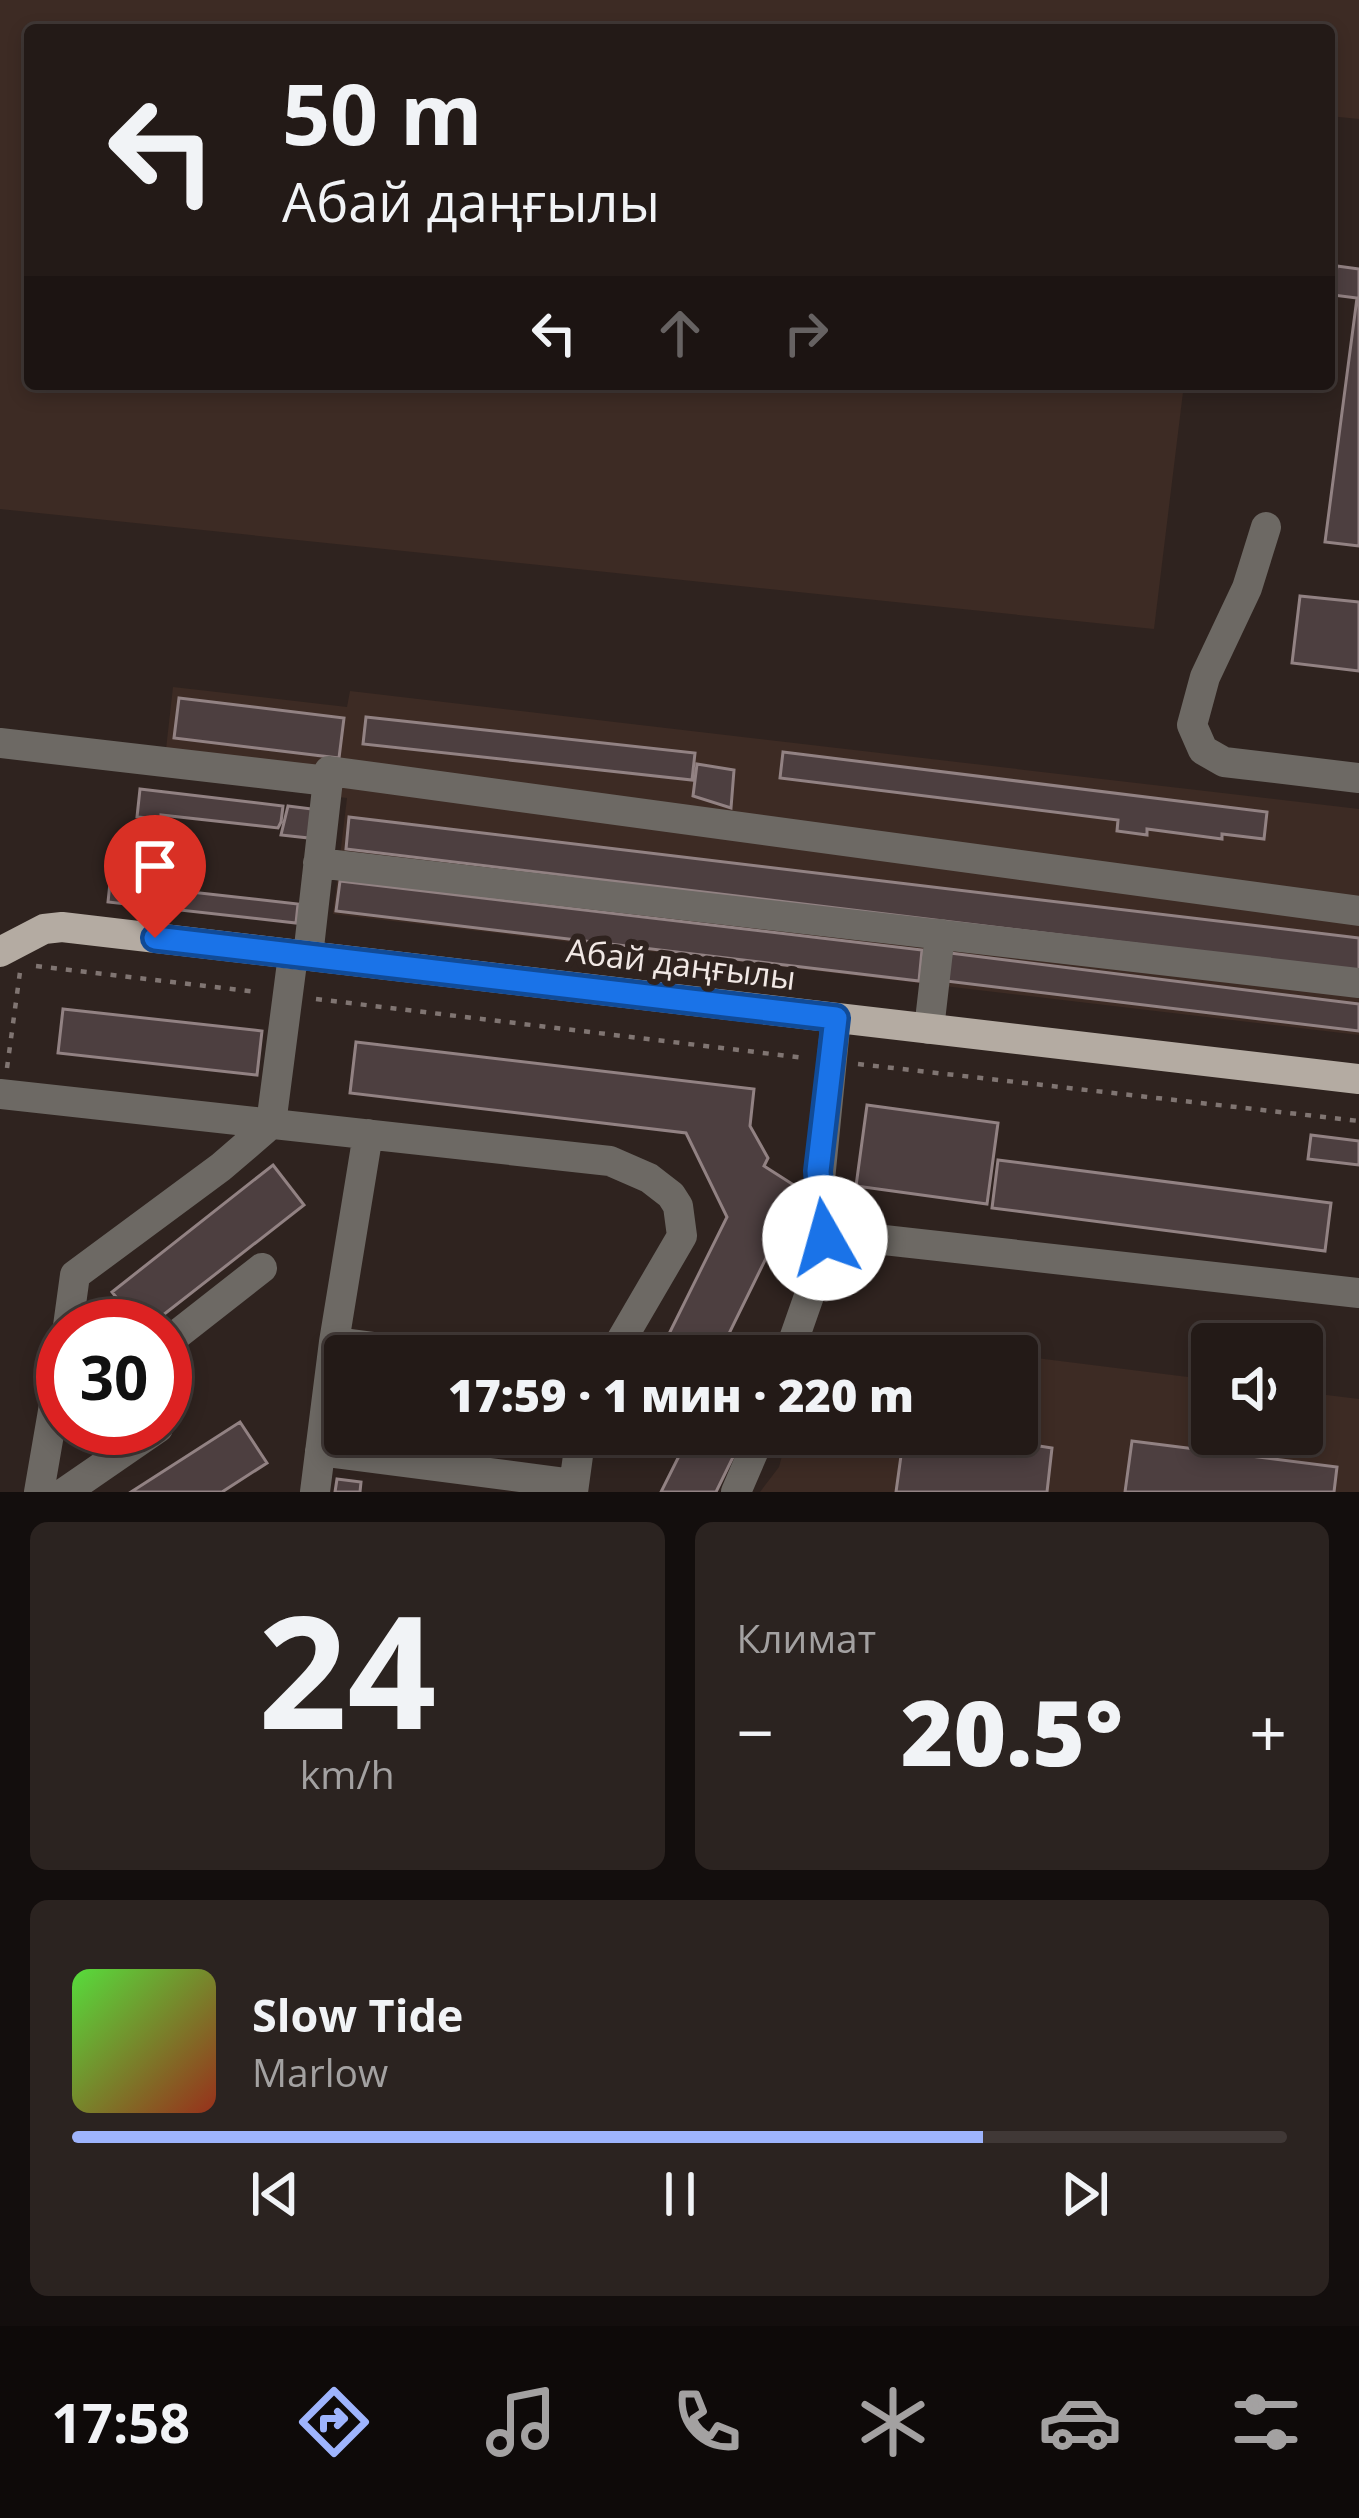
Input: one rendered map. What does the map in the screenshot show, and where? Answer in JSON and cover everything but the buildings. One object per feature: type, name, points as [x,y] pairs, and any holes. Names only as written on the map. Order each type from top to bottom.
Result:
[{"type":"main road","name":"Абай даңғылы","points":[[0,952],[44,929],[62,928],[1359,1079]]},
{"type":"street","points":[[1266,527],[1247,588],[1205,677],[1192,725],[1203,750],[1223,762],[1359,778]]},
{"type":"street","points":[[0,743],[328,776],[1359,911]]},
{"type":"street","points":[[74,1299],[74,1275],[272,1124],[288,996],[301,956],[318,863],[328,776]]},
{"type":"street","points":[[318,863],[1359,982]]},
{"type":"street","points":[[929,1029],[940,934]]},
{"type":"street","points":[[836,1018],[819,1190],[828,1211],[857,1237],[1359,1293]]},
{"type":"street","points":[[2,1094],[610,1161],[649,1178],[671,1195],[678,1207],[682,1236],[624,1335]]},
{"type":"street","points":[[335,1335],[368,1134]]},
{"type":"street","points":[[795,1335],[822,1259],[828,1211]]},
{"type":"street","points":[[192,1323],[262,1268]]},
{"type":"street","points":[[315,1492],[324,1420]]},
{"type":"street","points":[[320,1451],[573,1488],[578,1455]]},
{"type":"street","points":[[39,1492],[45,1455]]},
{"type":"street","points":[[64,1492],[118,1455]]},
{"type":"street","points":[[736,1492],[752,1455]]},
{"type":"path","points":[[2,1094],[21,964],[1359,1121]]},
{"type":"shaded area","points":[[0,0],[1359,0],[1359,119],[1335,117],[1335,24],[24,24],[24,390],[1183,390],[1154,629],[0,509]]},
{"type":"shaded area","points":[[173,687],[347,707],[350,691],[1359,809],[1359,1035],[333,914],[347,798],[163,776]]},
{"type":"shaded area","points":[[1038,1358],[1191,1377],[1191,1455],[1323,1455],[1323,1395],[1359,1399],[1359,1492],[760,1492],[782,1455],[1038,1455]]},
{"type":"route","points":[[155,938],[836,1018],[818,1171],[819,1190],[828,1211],[825,1238]]}]
